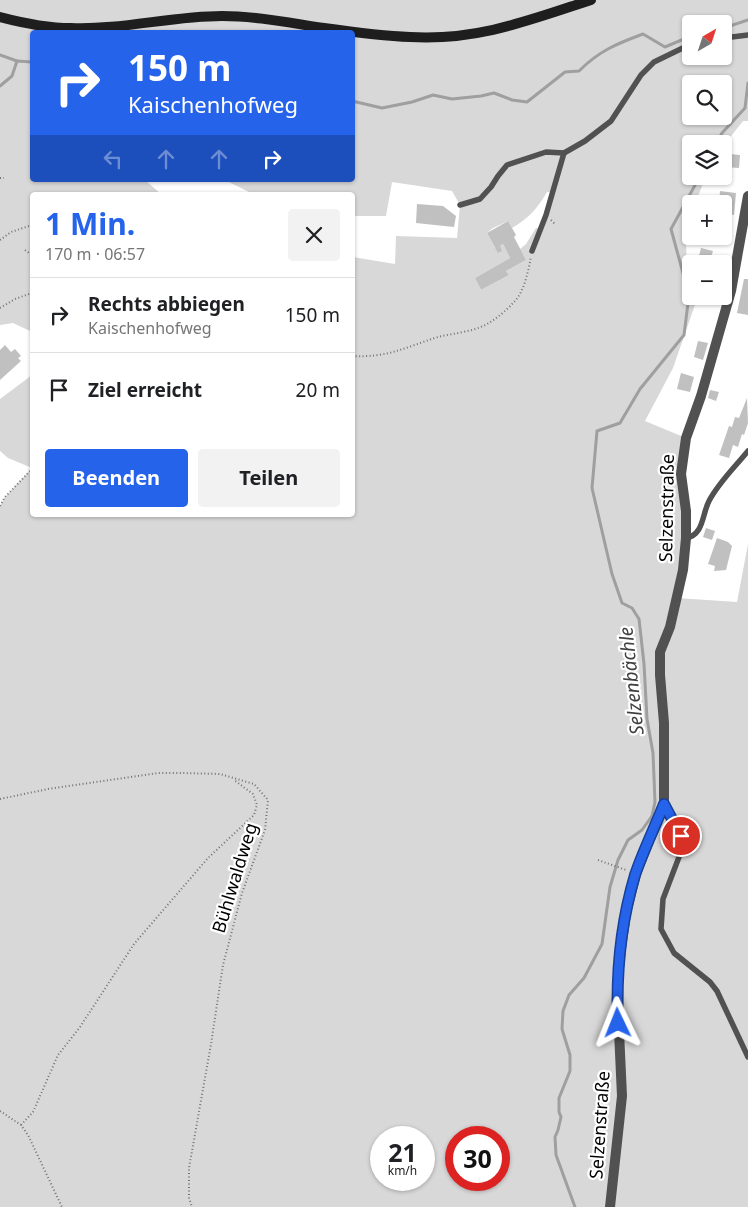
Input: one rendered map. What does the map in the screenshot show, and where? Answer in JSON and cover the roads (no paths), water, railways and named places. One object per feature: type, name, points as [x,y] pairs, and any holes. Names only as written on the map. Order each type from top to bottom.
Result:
[{"type":"main road","points":[[355,32],[412,38],[452,37],[482,33],[524,22],[591,0]]},
{"type":"main road","points":[[0,17],[33,25],[72,28],[210,16],[247,16],[340,30]]},
{"type":"street","name":"Selzenstraße","points":[[610,1207],[622,1096],[617,988],[622,939],[626,913],[636,874],[664,804],[664,723],[660,652],[674,613],[683,570],[686,511],[681,474],[686,438],[701,396],[731,291],[748,196]]},
{"type":"lane","points":[[732,37],[748,35]]},
{"type":"lane","points":[[460,205],[480,199],[491,188],[507,165],[546,152],[564,153],[585,141],[611,121],[641,76],[654,62],[682,48]]},
{"type":"lane","points":[[532,251],[546,215],[564,153]]},
{"type":"lane","points":[[686,538],[693,537],[699,530],[709,501],[748,451]]},
{"type":"lane","points":[[664,804],[681,836],[679,857],[663,899],[661,929],[674,953],[710,982],[717,991],[748,1057]]},
{"type":"waterway","points":[[732,25],[748,20]]},
{"type":"waterway","points":[[355,102],[382,108],[412,102],[433,95],[452,99],[494,93],[512,100],[527,102],[565,72],[579,71],[601,53],[624,41],[643,34],[665,47],[682,40]]},
{"type":"waterway","points":[[0,55],[17,61]]},
{"type":"waterway","points":[[0,86],[12,76],[17,61],[30,62]]},
{"type":"waterway","name":"Selzenbächle","points":[[721,135],[745,108],[748,83]]},
{"type":"waterway","name":"Selzenbächle","points":[[575,1207],[556,1155],[555,1137],[561,1117],[559,1098],[570,1071],[570,1055],[562,1029],[563,1011],[569,995],[584,978],[602,944],[610,887],[618,860],[628,840],[642,830],[652,816],[655,802],[653,753],[647,719],[639,619],[632,608],[622,603],[612,574],[592,488],[597,431],[620,423],[640,389],[684,335],[689,295],[671,229],[695,185]]}]
